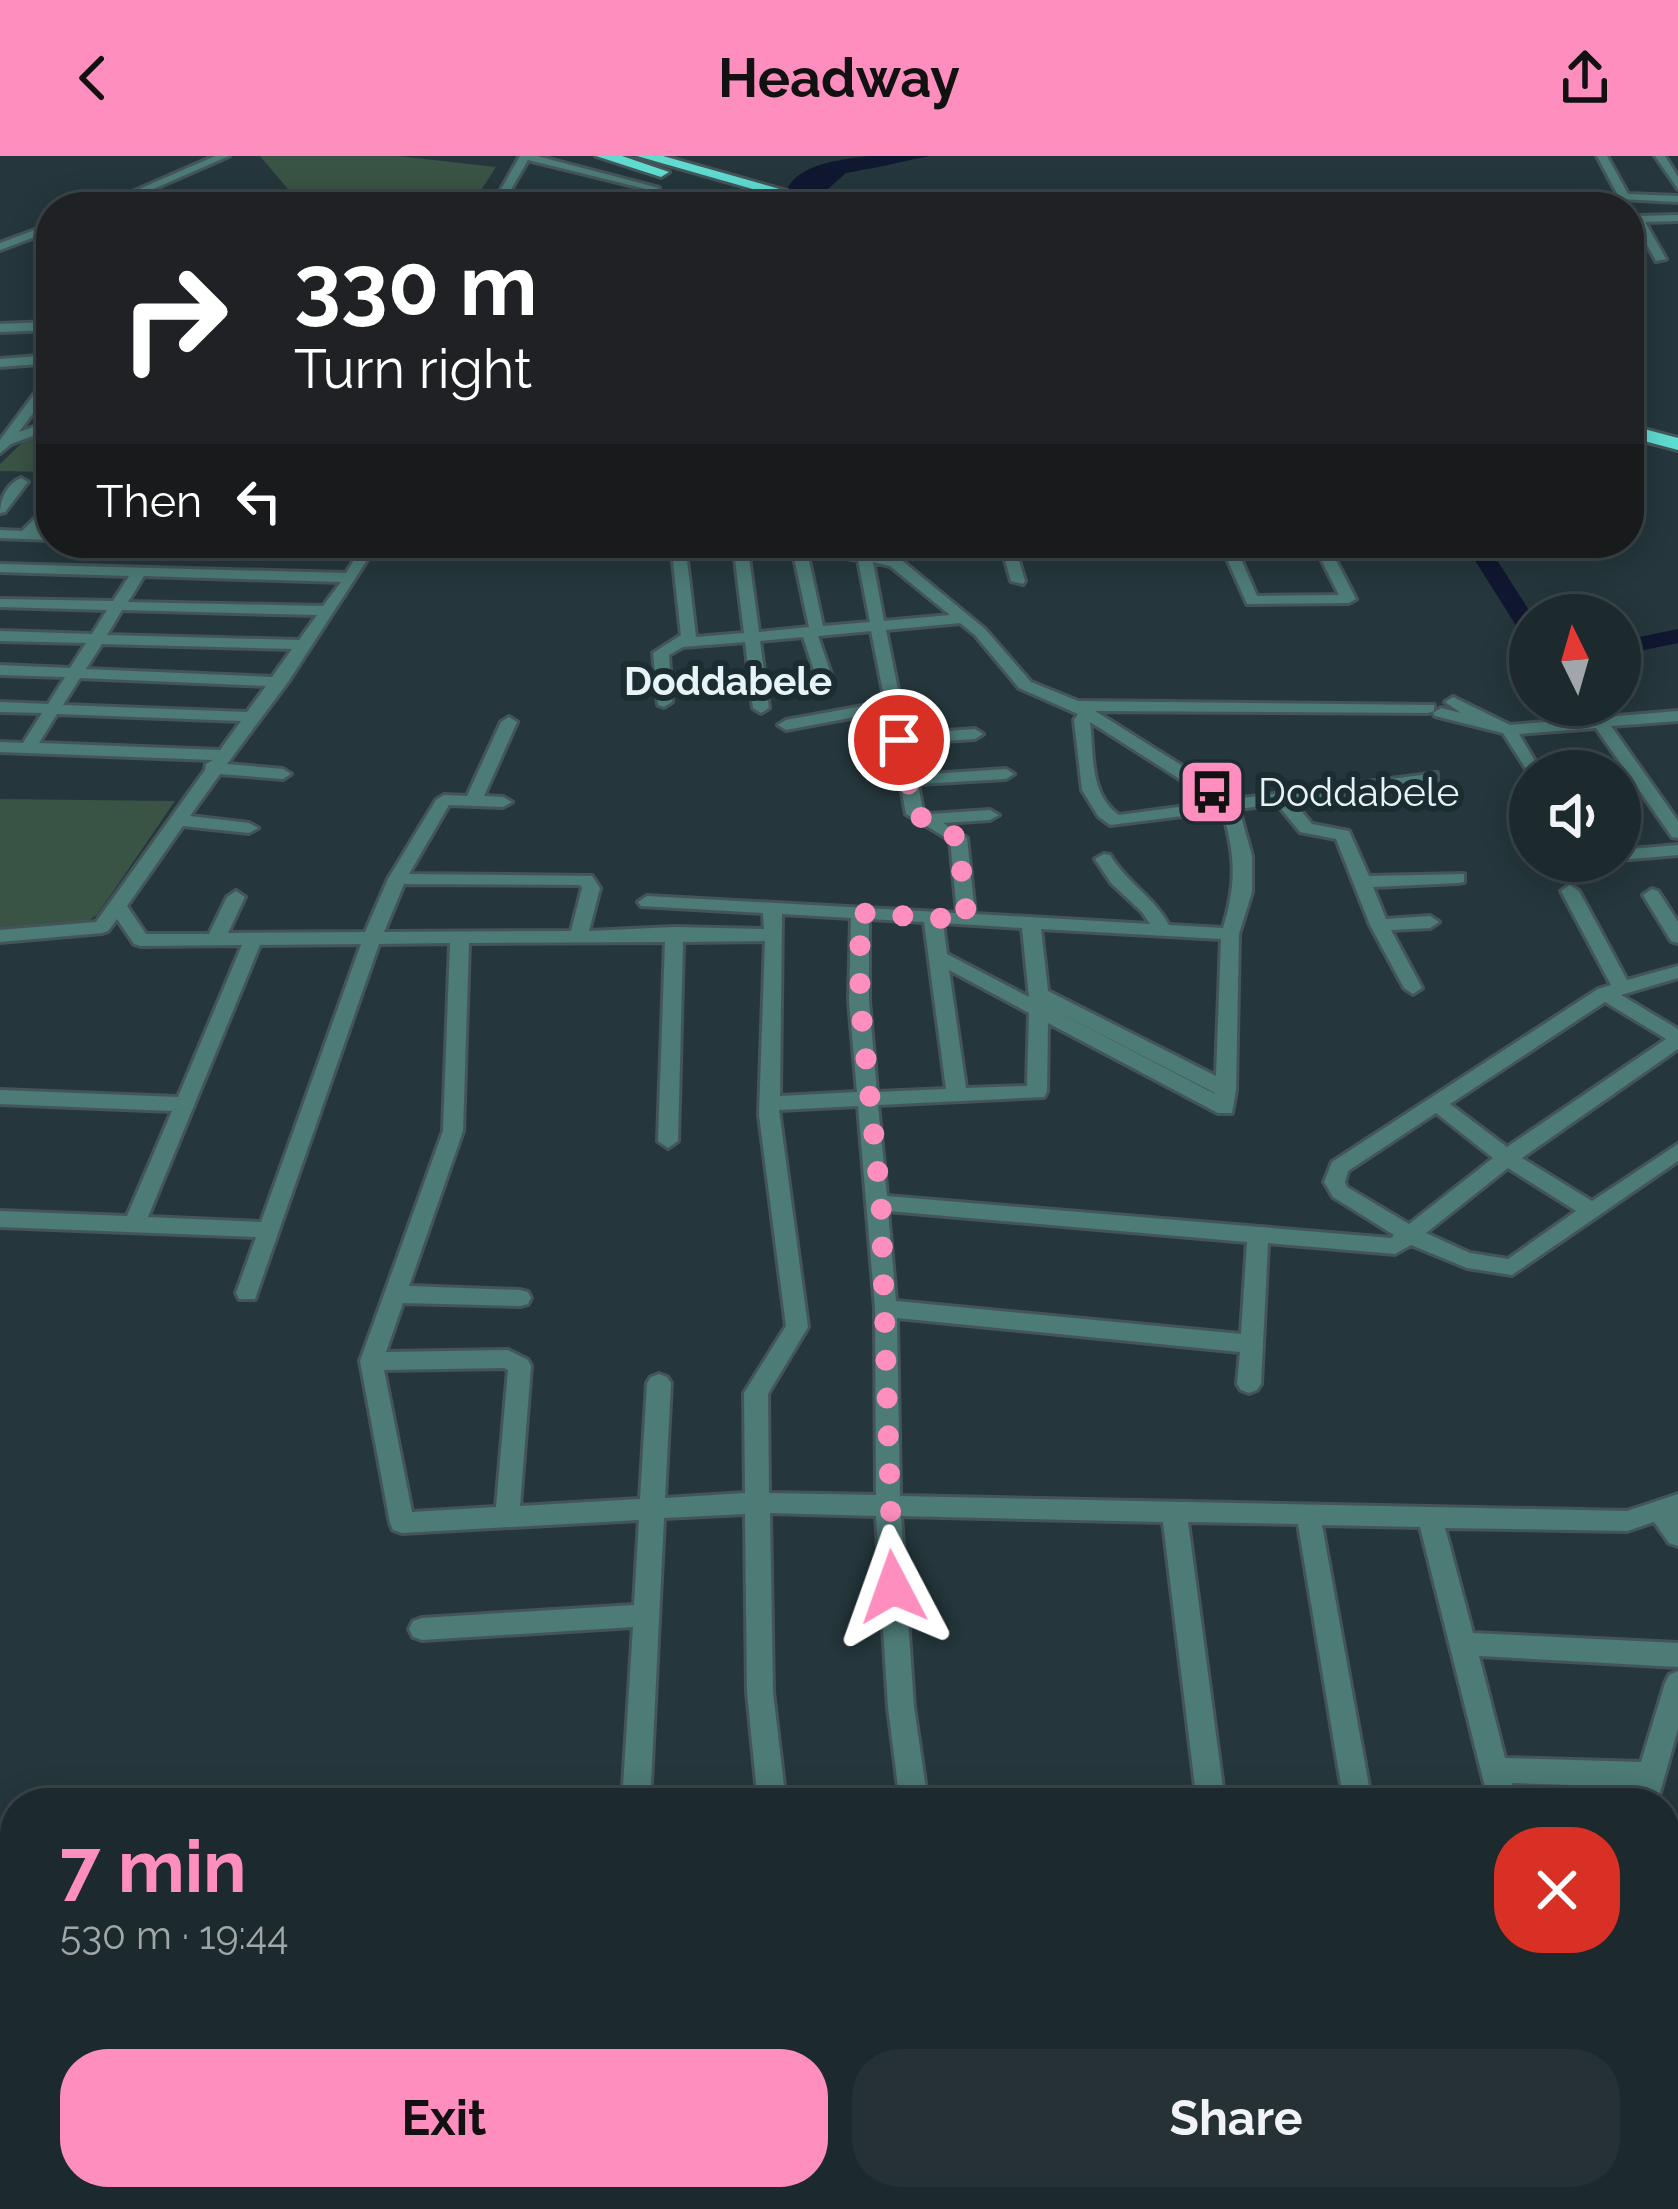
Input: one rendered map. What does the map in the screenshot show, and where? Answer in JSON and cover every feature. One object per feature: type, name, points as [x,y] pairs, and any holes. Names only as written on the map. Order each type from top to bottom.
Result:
[{"type":"highway","points":[[645,156],[777,192]]},
{"type":"highway","points":[[600,164],[734,192]]},
{"type":"highway","points":[[1644,422],[1678,430]]},
{"type":"highway","points":[[1644,435],[1678,444]]},
{"type":"street","points":[[139,192],[224,156]]},
{"type":"street","points":[[505,192],[527,156],[600,164],[653,188]]},
{"type":"street","points":[[1602,156],[1621,192]]},
{"type":"street","points":[[1660,156],[1678,186]]},
{"type":"street","points":[[582,192],[600,164]]},
{"type":"street","points":[[1644,198],[1678,199]]},
{"type":"street","points":[[1644,218],[1678,218]]},
{"type":"street","points":[[1644,230],[1660,259]]},
{"type":"street","points":[[0,247],[36,233]]},
{"type":"street","points":[[0,352],[7,328]]},
{"type":"street","points":[[26,361],[36,346]]},
{"type":"street","points":[[0,363],[36,360]]},
{"type":"street","points":[[3,445],[36,400]]},
{"type":"street","points":[[3,445],[36,431]]},
{"type":"street","points":[[0,508],[21,482]]},
{"type":"street","points":[[26,535],[36,524]]},
{"type":"street","points":[[0,534],[36,535]]},
{"type":"street","points":[[0,936],[103,927],[216,761],[280,682],[363,558]]},
{"type":"street","points":[[679,558],[685,643]]},
{"type":"street","points":[[741,558],[760,708]]},
{"type":"street","points":[[794,558],[825,680]]},
{"type":"street","points":[[864,558],[908,780],[920,818],[958,838],[967,920]]},
{"type":"street","points":[[877,558],[895,562],[965,618],[1025,686],[1081,710],[1229,803],[1243,862],[1243,892],[1230,934],[1226,1090],[939,957]]},
{"type":"street","points":[[1011,558],[1018,581]]},
{"type":"street","points":[[1233,558],[1252,601],[1349,599],[1328,558]]},
{"type":"street","points":[[0,568],[351,578]]},
{"type":"street","points":[[28,748],[139,572]]},
{"type":"street","points":[[0,603],[329,610]]},
{"type":"street","points":[[664,702],[661,653],[685,643],[965,618]]},
{"type":"street","points":[[0,637],[303,645]]},
{"type":"street","points":[[0,670],[280,682]]},
{"type":"street","points":[[786,725],[892,705]]},
{"type":"street","points":[[0,707],[254,718]]},
{"type":"street","points":[[1081,710],[1441,708],[1503,728],[1535,726]]},
{"type":"street","points":[[1081,710],[1083,773],[1112,821],[1431,777]]},
{"type":"street","points":[[1641,719],[1678,716]]},
{"type":"street","points":[[474,800],[509,722]]},
{"type":"street","points":[[1603,726],[1678,833]]},
{"type":"street","points":[[1503,728],[1518,750]]},
{"type":"street","points":[[899,740],[975,734]]},
{"type":"street","points":[[0,747],[216,761],[283,774]]},
{"type":"street","points":[[908,780],[1006,774]]},
{"type":"street","points":[[1281,797],[1306,828],[1343,835],[1379,925],[1413,988]]},
{"type":"street","points":[[247,1293],[397,879],[444,800],[503,802]]},
{"type":"street","points":[[920,818],[989,815]]},
{"type":"street","points":[[176,820],[249,828]]},
{"type":"street","points":[[1641,853],[1678,850]]},
{"type":"street","points":[[1104,860],[1117,882],[1151,903],[1162,928]]},
{"type":"street","points":[[1362,882],[1458,878]]},
{"type":"street","points":[[397,879],[586,880],[591,888],[580,934]]},
{"type":"street","points":[[881,1203],[1395,1246],[1507,1158],[1678,1039],[1612,988],[1570,891]]},
{"type":"street","points":[[1652,895],[1678,938]]},
{"type":"street","points":[[215,939],[236,897]]},
{"type":"street","points":[[647,902],[1230,934]]},
{"type":"street","points":[[117,905],[141,940],[774,934]]},
{"type":"street","points":[[770,1788],[760,1692],[756,1393],[797,1327],[770,1103],[772,908]]},
{"type":"street","points":[[860,913],[867,1098],[881,1203],[886,1308],[887,1508],[901,1706],[912,1788]]},
{"type":"street","points":[[934,919],[957,1097]]},
{"type":"street","points":[[1379,925],[1430,922]]},
{"type":"street","points":[[770,1103],[1037,1092],[1039,1004],[1031,924]]},
{"type":"street","points":[[668,1141],[674,933]]},
{"type":"street","points":[[460,935],[453,1130],[370,1360],[402,1523],[758,1503],[1627,1521],[1669,1507],[1678,1536]]},
{"type":"street","points":[[134,1225],[254,938]]},
{"type":"street","points":[[1678,972],[1612,988],[1339,1168],[1334,1178],[1340,1192],[1410,1233],[1474,1262],[1512,1267],[1678,1151]]},
{"type":"street","points":[[0,1097],[184,1105]]},
{"type":"street","points":[[1437,1104],[1507,1158],[1592,1211]]},
{"type":"street","points":[[0,1220],[269,1230]]},
{"type":"street","points":[[1249,1384],[1258,1238]]},
{"type":"street","points":[[394,1294],[520,1298]]},
{"type":"street","points":[[886,1308],[1248,1344]]},
{"type":"street","points":[[370,1360],[494,1358],[520,1366],[508,1519]]},
{"type":"street","points":[[637,1788],[659,1383]]},
{"type":"street","points":[[1174,1510],[1208,1788]]},
{"type":"street","points":[[1308,1513],[1355,1788]]},
{"type":"street","points":[[1430,1516],[1499,1788]]},
{"type":"street","points":[[422,1629],[646,1615]]},
{"type":"street","points":[[1464,1644],[1678,1655]]},
{"type":"street","points":[[1647,1788],[1678,1683]]},
{"type":"street","points":[[1495,1770],[1650,1775]]},
{"type":"green space","points":[[260,156],[398,156],[496,167],[480,192],[290,192]]},
{"type":"green space","points":[[36,434],[36,472],[0,471],[0,464]]},
{"type":"green space","points":[[0,799],[175,801],[97,915],[81,925],[0,931]]},
{"type":"water","points":[[930,156],[846,173],[825,192],[787,189],[801,173],[834,161]]},
{"type":"waterway","points":[[809,192],[826,173],[904,156]]},
{"type":"waterway","points":[[1484,558],[1509,597]]},
{"type":"waterway","points":[[1641,644],[1678,636]]},
{"type":"place","name":"Doddabele","points":[[1212,792]]},
{"type":"district","name":"Doddabele","points":[[728,681]]},
{"type":"route","points":[[893,1587],[881,1203],[867,1098],[860,913],[967,920],[958,838],[915,814],[899,740]]}]
